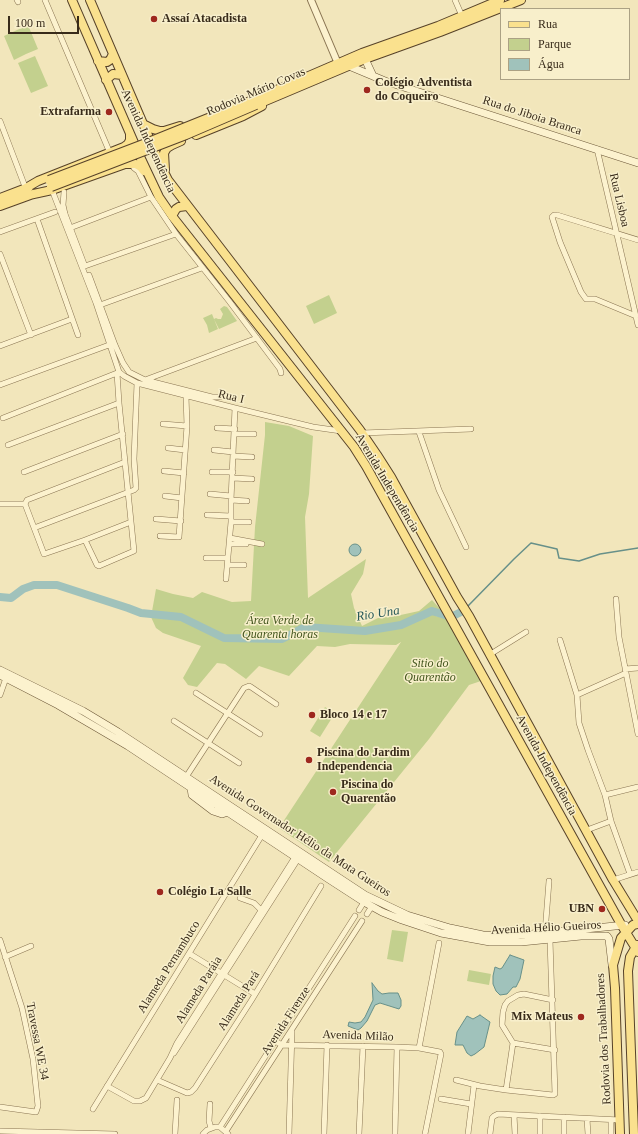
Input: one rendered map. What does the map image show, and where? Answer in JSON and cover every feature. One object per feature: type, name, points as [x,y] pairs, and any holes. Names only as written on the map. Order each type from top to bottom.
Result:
[{"type":"main road","name":"Avenida Independência","points":[[72,0],[153,185],[155,197],[172,216],[354,447],[374,480],[624,929],[637,947]]},
{"type":"main road","name":"Avenida Independência","points":[[90,0],[168,180],[174,190],[356,425],[391,477],[587,830],[636,923]]},
{"type":"main road","name":"Rodovia Mário Covas","points":[[0,198],[26,189],[50,186],[186,135],[288,88],[500,0]]},
{"type":"main road","name":"Rodovia Mário Covas","points":[[501,8],[521,0]]},
{"type":"main road","name":"Rodovia Mário Covas","points":[[364,56],[440,32],[500,8]]},
{"type":"main road","points":[[98,61],[107,62],[113,54]]},
{"type":"main road","points":[[364,56],[373,76]]},
{"type":"main road","name":"Rua do Jiboia Branca","points":[[343,65],[638,163]]},
{"type":"main road","points":[[106,80],[113,74],[122,76]]},
{"type":"main road","points":[[143,124],[153,129],[164,131],[251,96],[288,88]]},
{"type":"main road","points":[[168,180],[165,168],[164,153],[167,148],[243,116],[288,88]]},
{"type":"main road","points":[[26,189],[38,181],[110,153],[128,144],[130,140],[130,133]]},
{"type":"main road","points":[[50,186],[130,163],[141,167],[153,185]]},
{"type":"main road","name":"Rodovia Mário Covas","points":[[0,206],[26,189]]},
{"type":"main road","points":[[155,197],[163,199],[169,198],[174,190]]},
{"type":"main road","points":[[172,216],[179,207],[187,206]]},
{"type":"main road","points":[[342,431],[350,431],[356,425]]},
{"type":"main road","points":[[354,447],[356,441],[364,436]]},
{"type":"main road","name":"Avenida Governador Hélio da Mota Gueiros","points":[[0,670],[20,678],[96,719],[186,777],[228,809],[365,895],[384,905],[450,928],[483,935],[504,936],[624,929]]},
{"type":"main road","name":"Avenida Governador Hélio da Mota Gueiros","points":[[3,677],[58,705],[114,737],[190,788],[192,795],[206,806],[220,814],[224,813],[228,809]]},
{"type":"main road","name":"Avenida Hélio Gueiros","points":[[228,809],[262,835],[364,902],[402,920],[423,928],[469,940],[504,943],[581,936],[607,936],[609,939],[612,965]]},
{"type":"main road","name":"Rodovia dos Trabalhadores","points":[[620,1134],[615,988],[612,965],[624,929],[636,923]]},
{"type":"main road","points":[[634,1134],[636,1119],[635,1086],[628,971],[629,962],[637,947]]},
{"type":"street","points":[[45,0],[110,153]]},
{"type":"street","points":[[311,0],[343,65]]},
{"type":"street","points":[[456,0],[462,16]]},
{"type":"street","points":[[0,122],[26,189]]},
{"type":"street","name":"Rua Lisboa","points":[[597,149],[638,325]]},
{"type":"street","points":[[134,168],[138,171],[155,197],[176,234],[257,338],[281,372]]},
{"type":"street","points":[[50,186],[96,303],[118,372],[119,403],[134,551],[99,566],[97,565],[85,540]]},
{"type":"street","points":[[64,192],[64,209],[70,228],[125,368],[145,380],[212,397],[220,397]]},
{"type":"street","points":[[70,228],[155,197]]},
{"type":"street","points":[[0,232],[55,212]]},
{"type":"street","points":[[636,316],[595,299],[586,299],[581,292],[560,242],[552,222],[552,216],[554,214],[638,240]]},
{"type":"street","points":[[37,219],[78,335]]},
{"type":"street","points":[[85,266],[176,234]]},
{"type":"street","points":[[0,254],[31,335]]},
{"type":"street","points":[[100,305],[202,268]]},
{"type":"street","points":[[0,346],[72,319]]},
{"type":"street","points":[[145,380],[257,338]]},
{"type":"street","points":[[0,385],[109,345]]},
{"type":"street","points":[[3,418],[118,372]]},
{"type":"street","name":"Rua I","points":[[118,372],[137,383],[186,396],[313,427],[342,431]]},
{"type":"street","points":[[34,528],[136,488],[134,459],[137,383]]},
{"type":"street","points":[[160,536],[179,537],[187,426],[186,396]]},
{"type":"street","points":[[8,446],[119,403]]},
{"type":"street","points":[[226,579],[231,519],[235,408]]},
{"type":"street","points":[[163,424],[187,426]]},
{"type":"street","points":[[217,428],[254,434]]},
{"type":"street","points":[[364,436],[471,429]]},
{"type":"street","points":[[419,432],[439,490],[466,547]]},
{"type":"street","points":[[24,472],[123,434]]},
{"type":"street","points":[[168,448],[185,450]]},
{"type":"street","points":[[214,450],[252,457]]},
{"type":"street","points":[[0,504],[26,502],[125,462]]},
{"type":"street","points":[[164,472],[184,474]]},
{"type":"street","points":[[212,472],[233,472]]},
{"type":"street","points":[[233,478],[252,479]]},
{"type":"street","points":[[210,494],[247,501]]},
{"type":"street","points":[[165,496],[182,498]]},
{"type":"street","points":[[26,502],[44,554],[131,522]]},
{"type":"street","points":[[207,515],[249,522]]},
{"type":"street","points":[[156,519],[181,520]]},
{"type":"street","points":[[229,541],[247,544]]},
{"type":"street","points":[[229,541],[262,544]]},
{"type":"street","points":[[206,558],[228,558]]},
{"type":"street","points":[[228,565],[244,565]]},
{"type":"street","points":[[616,599],[619,638],[638,734]]},
{"type":"street","points":[[489,655],[526,632]]},
{"type":"street","points":[[560,640],[577,695],[580,723],[588,750],[605,795],[611,821],[630,874]]},
{"type":"street","points":[[577,695],[626,671],[638,668]]},
{"type":"street","points":[[0,695],[3,677]]},
{"type":"street","points":[[186,777],[246,686],[251,687],[276,704]]},
{"type":"street","points":[[196,693],[260,734]]},
{"type":"street","points":[[174,721],[239,763]]},
{"type":"street","points":[[605,795],[638,787]]},
{"type":"street","points":[[587,830],[611,821]]},
{"type":"street","name":"Alameda Pernambuco","points":[[93,1110],[262,835]]},
{"type":"street","points":[[107,1086],[134,1101],[140,1101],[146,1098],[222,974],[297,858]]},
{"type":"street","name":"Alameda Paráia","points":[[222,974],[261,910],[297,858]]},
{"type":"street","points":[[614,880],[638,872]]},
{"type":"street","points":[[546,933],[549,881]]},
{"type":"street","name":"Alameda Pará","points":[[157,1080],[183,1092],[191,1092],[200,1081],[255,994],[320,886]]},
{"type":"street","points":[[240,898],[254,903],[261,910]]},
{"type":"street","points":[[359,910],[364,902]]},
{"type":"street","points":[[366,914],[372,906]]},
{"type":"street","points":[[220,1127],[355,916]]},
{"type":"street","name":"Avenida Firenze","points":[[227,1133],[362,920]]},
{"type":"street","points":[[340,938],[352,936]]},
{"type":"street","name":"Travessa WE 34","points":[[0,940],[22,1008],[28,1034],[33,1059],[38,1106],[36,1112],[0,1107]]},
{"type":"street","points":[[456,1080],[474,1085],[506,1090],[555,1094],[550,940]]},
{"type":"street","points":[[419,1048],[439,943]]},
{"type":"street","points":[[5,957],[31,946]]},
{"type":"street","points":[[190,954],[255,994]]},
{"type":"street","points":[[308,990],[314,994]]},
{"type":"street","points":[[506,1090],[513,1042],[502,1025],[505,1005],[508,1001],[518,995],[524,994],[553,1000]]},
{"type":"street","points":[[289,1134],[292,1029]]},
{"type":"street","name":"Avenida Milão","points":[[275,1041],[282,1045],[419,1048],[441,1053],[425,1134]]},
{"type":"street","points":[[513,1042],[554,1050]]},
{"type":"street","points":[[324,1134],[327,1045]]},
{"type":"street","points":[[359,1134],[363,1046]]},
{"type":"street","points":[[395,1134],[397,1048]]},
{"type":"street","points":[[468,1134],[474,1085]]},
{"type":"street","points":[[441,1099],[471,1104]]},
{"type":"street","points":[[175,1134],[177,1100]]},
{"type":"street","points":[[210,1104],[209,1121],[211,1128]]},
{"type":"street","points":[[490,1134],[492,1118],[495,1115],[620,1120]]},
{"type":"street","points":[[514,1115],[515,1134]]},
{"type":"street","points":[[540,1116],[540,1134]]},
{"type":"street","points":[[564,1117],[564,1134]]},
{"type":"street","points":[[587,1118],[588,1134]]},
{"type":"street","points":[[611,1120],[611,1134]]},
{"type":"street","points":[[203,1134],[211,1128],[220,1127],[227,1133]]},
{"type":"street","points":[[3,1132],[115,1134]]},
{"type":"green space","points":[[28,25],[38,49],[14,60],[4,36]]},
{"type":"green space","points":[[35,56],[48,86],[31,93],[18,63]]},
{"type":"green space","points":[[329,295],[337,313],[314,324],[306,306]]},
{"type":"green space","points":[[224,306],[227,307],[237,321],[219,329],[214,319],[221,319],[223,314],[220,309]]},
{"type":"green space","points":[[212,314],[218,329],[209,333],[203,318]]},
{"type":"green space","points":[[265,422],[289,426],[313,436],[309,494],[305,517],[308,598],[366,559],[363,574],[351,594],[354,608],[362,626],[378,618],[419,611],[432,600],[442,611],[436,616],[447,619],[481,681],[469,685],[429,739],[329,862],[279,828],[401,642],[396,645],[350,644],[335,647],[317,646],[289,676],[259,666],[246,679],[225,664],[217,663],[197,687],[188,685],[183,678],[201,646],[163,633],[156,628],[151,617],[156,589],[193,598],[202,592],[232,602],[251,601],[255,527],[265,435]]},
{"type":"green space","points":[[325,707],[335,713],[320,737],[310,731]]},
{"type":"green space","points":[[392,930],[408,932],[403,962],[387,959]]},
{"type":"green space","points":[[469,970],[491,974],[489,985],[467,981]]},
{"type":"water","points":[[353,544],[357,544],[361,550],[357,556],[353,556],[349,552],[349,548]]},
{"type":"water","points":[[510,955],[524,960],[520,979],[516,987],[513,987],[507,994],[500,995],[496,991],[493,984],[495,967],[500,969],[502,968]]},
{"type":"water","points":[[372,983],[382,994],[398,993],[401,1000],[401,1006],[399,1009],[380,1003],[375,1005],[367,1021],[361,1028],[358,1030],[348,1026],[349,1022],[361,1022],[365,1017],[373,1000]]},
{"type":"water","points":[[480,1015],[490,1022],[484,1047],[471,1056],[467,1053],[463,1045],[455,1045],[457,1032],[467,1016],[473,1019]]},
{"type":"waterway","name":"Rio Una","points":[[467,607],[531,543],[557,549],[559,558],[579,561],[600,554],[638,548]]},
{"type":"waterway","name":"Rio Una","points":[[0,597],[11,598],[23,589],[34,585],[57,585],[141,613],[181,617],[224,638],[282,639],[305,627],[365,631],[401,625],[432,611],[451,617],[465,610]]},
{"type":"place","name":"Assaí Atacadista","points":[[154,19]]},
{"type":"place","name":"Colégio Adventista do Coqueiro","points":[[367,90]]},
{"type":"place","name":"Extrafarma","points":[[109,112]]},
{"type":"place","name":"Bloco 14 e 17","points":[[312,715]]},
{"type":"place","name":"Piscina do Jardim Independencia","points":[[309,760]]},
{"type":"place","name":"Piscina do Quarentão","points":[[333,792]]},
{"type":"place","name":"Colégio La Salle","points":[[160,892]]},
{"type":"place","name":"UBN","points":[[602,909]]},
{"type":"place","name":"Mix Mateus","points":[[581,1017]]},
{"type":"park label","name":"Área Verde de Quarenta horas","points":[[280,628]]},
{"type":"park label","name":"Sitio do Quarentão","points":[[430,671]]}]
